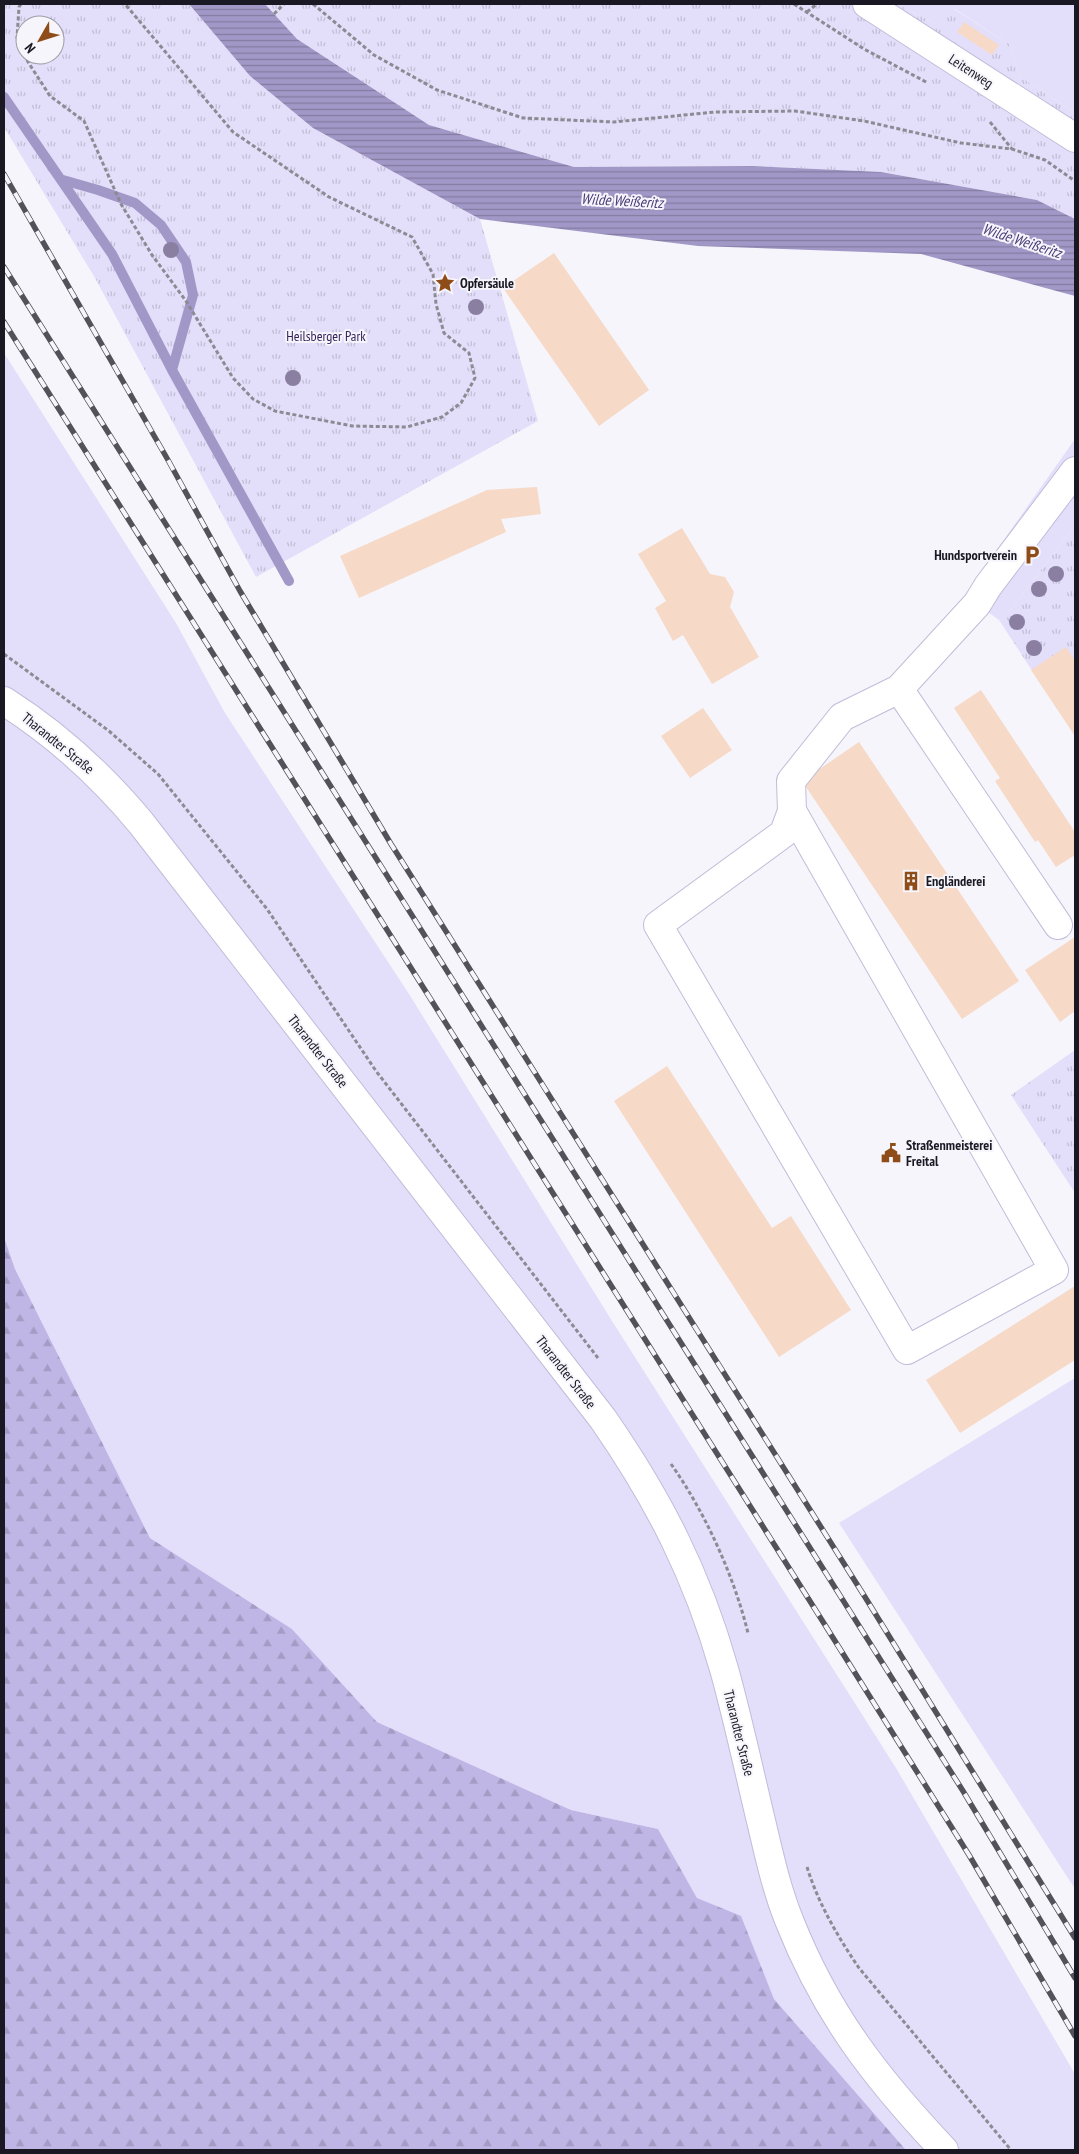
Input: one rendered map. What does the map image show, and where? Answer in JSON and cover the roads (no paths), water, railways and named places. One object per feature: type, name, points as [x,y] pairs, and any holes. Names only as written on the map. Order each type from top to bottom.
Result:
[{"type":"main road","name":"Leitenweg","points":[[867,4],[1075,138]]},
{"type":"main road","points":[[792,811],[1054,1270],[906,1350],[658,925],[784,833],[792,811],[791,781],[842,717],[899,690],[977,604],[988,586],[1075,471]]},
{"type":"main road","points":[[899,690],[1058,925]]},
{"type":"main road","name":"Tharandter Straße","points":[[4,701],[71,752],[120,798],[141,823],[597,1412],[630,1459],[678,1543],[710,1624],[724,1669],[771,1864],[788,1919],[796,1937],[836,2016],[859,2051],[886,2086],[944,2150]]},
{"type":"water","name":"Wilde Weißeritz","points":[[189,4],[265,4],[297,39],[429,125],[574,167],[753,166],[881,172],[1037,200],[1075,219],[1075,296],[921,254],[698,246],[480,219],[313,128],[250,76]]},
{"type":"waterway","points":[[4,97],[112,254],[172,370],[289,581]]},
{"type":"waterway","points":[[63,180],[135,203],[161,225],[186,262],[193,295],[172,370]]},
{"type":"railway","points":[[4,174],[168,460],[240,591],[391,844],[865,1597],[1075,1938]]},
{"type":"railway","points":[[4,267],[963,1791],[1075,1978]]},
{"type":"railway","points":[[4,322],[969,1855],[1075,2036]]},
{"type":"place","name":"Opfersäule","points":[[445,283]]},
{"type":"place","name":"Hundsportverein","points":[[1032,555]]},
{"type":"place","name":"Engländerei","points":[[911,881]]},
{"type":"place","name":"Straßenmeisterei Freital","points":[[891,1153]]},
{"type":"park label","name":"Heilsberger Park","points":[[326,336]]}]
